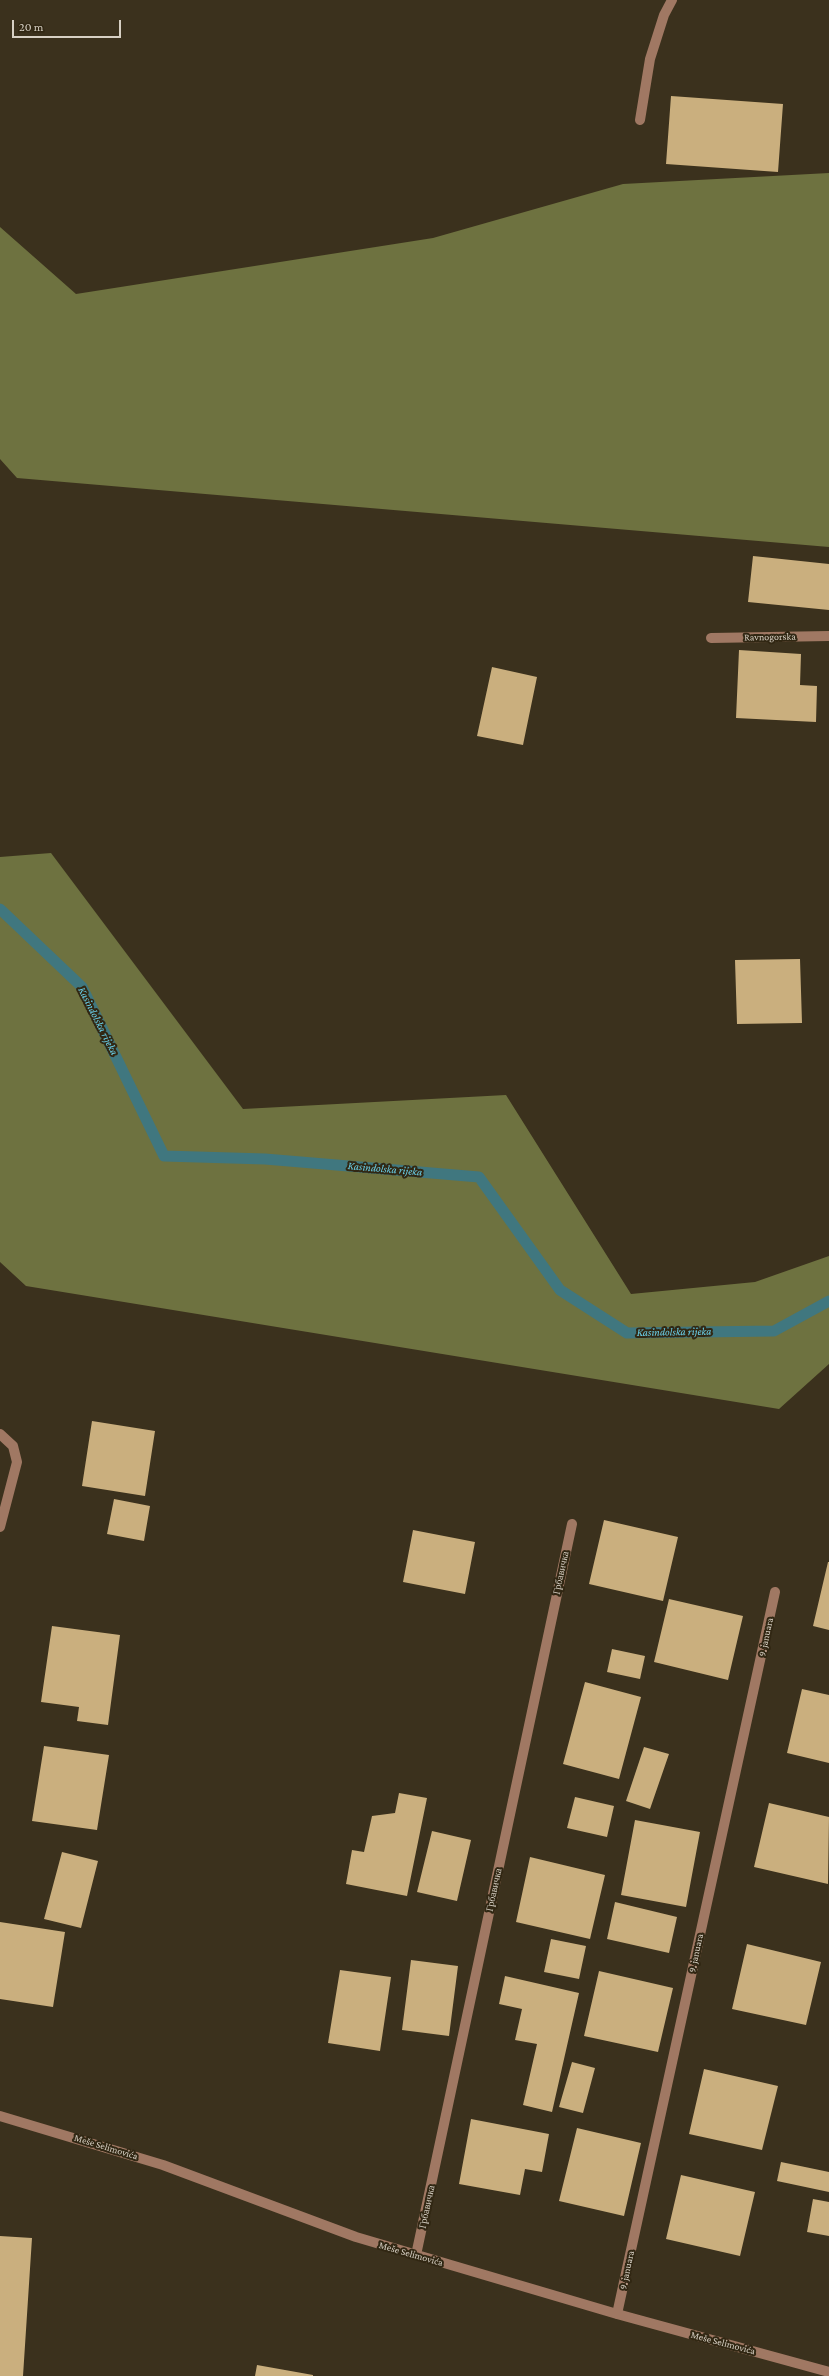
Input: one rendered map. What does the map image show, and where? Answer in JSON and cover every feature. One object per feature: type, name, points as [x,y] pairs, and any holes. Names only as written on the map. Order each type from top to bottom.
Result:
[{"type":"street","points":[[640,120],[650,59],[664,15],[672,0]]},
{"type":"street","name":"Ravnogorska","points":[[711,638],[829,636]]},
{"type":"street","points":[[0,1434],[13,1446],[17,1462],[0,1527]]},
{"type":"street","name":"Грбавичка","points":[[416,2255],[572,1524]]},
{"type":"street","name":"9. januara","points":[[617,2314],[776,1592]]},
{"type":"street","name":"Meše Selimovića","points":[[0,2116],[163,2165],[356,2237],[617,2314],[829,2372]]},
{"type":"green space","points":[[829,173],[829,547],[17,478],[0,459],[0,227],[76,294],[433,238],[623,184]]},
{"type":"green space","points":[[51,853],[243,1109],[506,1095],[631,1294],[755,1282],[829,1256],[829,1364],[779,1409],[26,1286],[0,1262],[0,857]]},
{"type":"building","points":[[671,96],[783,104],[778,172],[666,164]]},
{"type":"building","points":[[753,556],[829,564],[829,610],[748,602]]},
{"type":"building","points":[[739,650],[801,654],[800,685],[817,686],[816,722],[736,718]]},
{"type":"building","points":[[492,667],[537,677],[523,745],[477,736]]},
{"type":"building","points":[[800,959],[802,1023],[737,1024],[735,960]]},
{"type":"building","points":[[92,1421],[155,1431],[145,1496],[82,1486]]},
{"type":"building","points":[[114,1499],[150,1506],[144,1541],[107,1534]]},
{"type":"building","points":[[604,1520],[678,1537],[663,1601],[589,1584]]},
{"type":"building","points":[[413,1530],[475,1542],[465,1594],[403,1582]]},
{"type":"building","points":[[829,1562],[829,1630],[813,1626]]},
{"type":"building","points":[[669,1599],[743,1616],[728,1680],[654,1662]]},
{"type":"building","points":[[52,1626],[120,1635],[108,1725],[77,1721],[79,1707],[41,1702]]},
{"type":"building","points":[[612,1649],[645,1656],[640,1679],[607,1672]]},
{"type":"building","points":[[585,1682],[641,1697],[619,1779],[563,1764]]},
{"type":"building","points":[[802,1689],[829,1695],[829,1763],[787,1753]]},
{"type":"building","points":[[44,1746],[109,1755],[97,1830],[32,1821]]},
{"type":"building","points":[[644,1747],[669,1754],[650,1809],[626,1801]]},
{"type":"building","points":[[399,1793],[427,1798],[407,1896],[346,1884],[352,1850],[364,1852],[372,1816],[395,1813]]},
{"type":"building","points":[[575,1797],[614,1806],[607,1837],[567,1828]]},
{"type":"building","points":[[769,1803],[829,1817],[828,1884],[754,1867]]},
{"type":"building","points":[[635,1820],[700,1832],[686,1907],[621,1895]]},
{"type":"building","points":[[432,1831],[471,1840],[457,1901],[417,1892]]},
{"type":"building","points":[[62,1852],[98,1861],[81,1928],[44,1919]]},
{"type":"building","points":[[530,1857],[605,1875],[590,1939],[516,1922]]},
{"type":"building","points":[[615,1902],[677,1917],[669,1953],[607,1939]]},
{"type":"building","points":[[0,1922],[65,1932],[53,2007],[0,1999]]},
{"type":"building","points":[[551,1939],[586,1946],[579,1979],[544,1972]]},
{"type":"building","points":[[747,1944],[821,1962],[806,2025],[732,2009]]},
{"type":"building","points":[[411,1960],[458,1966],[449,2036],[402,2030]]},
{"type":"building","points":[[340,1970],[391,1977],[380,2051],[328,2043]]},
{"type":"building","points":[[599,1971],[673,1988],[658,2052],[584,2036]]},
{"type":"building","points":[[505,1976],[579,1993],[552,2112],[523,2105],[537,2044],[515,2040],[522,2009],[499,2004]]},
{"type":"building","points":[[572,2062],[595,2068],[583,2113],[559,2107]]},
{"type":"building","points":[[704,2069],[778,2086],[762,2150],[689,2134]]},
{"type":"building","points":[[471,2119],[549,2134],[542,2172],[525,2169],[520,2195],[459,2184]]},
{"type":"building","points":[[577,2128],[641,2143],[624,2216],[559,2201]]},
{"type":"building","points":[[781,2162],[829,2172],[829,2192],[777,2181]]},
{"type":"building","points":[[681,2175],[755,2192],[740,2256],[666,2239]]},
{"type":"building","points":[[813,2199],[829,2202],[829,2236],[807,2232]]},
{"type":"building","points":[[0,2236],[32,2238],[23,2376],[0,2376]]},
{"type":"building","points":[[257,2365],[313,2375],[313,2376],[255,2376]]},
{"type":"waterway","name":"Kasindolska rijeka","points":[[0,909],[82,987],[164,1156],[265,1159],[479,1177],[560,1290],[627,1333],[774,1331],[829,1301]]}]
